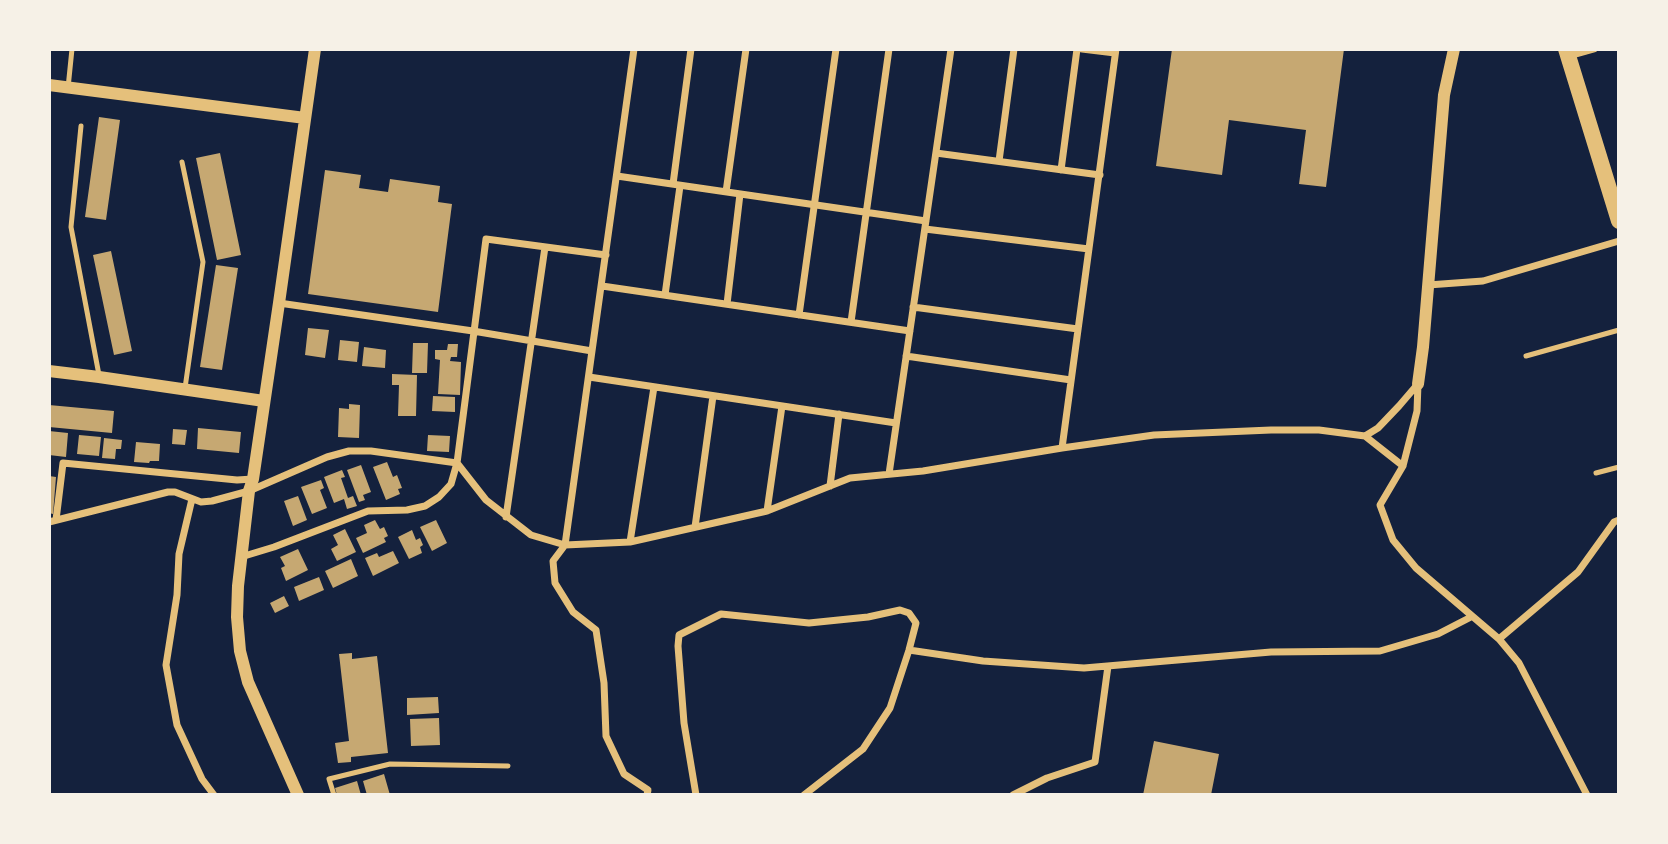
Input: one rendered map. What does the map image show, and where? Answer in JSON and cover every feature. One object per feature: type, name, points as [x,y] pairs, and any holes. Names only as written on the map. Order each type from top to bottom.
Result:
[{"type":"main road","points":[[1567,53],[1619,221]]},
{"type":"street","points":[[298,795],[248,682],[240,651],[237,617],[241,557],[315,49]]},
{"type":"street","points":[[634,49],[565,545],[553,561],[555,583],[573,612],[596,630],[604,683],[606,736],[624,774],[648,790],[647,795]]},
{"type":"street","points":[[665,295],[691,49]]},
{"type":"street","points":[[726,192],[746,49]]},
{"type":"street","points":[[799,315],[835,49]]},
{"type":"street","points":[[851,322],[889,49]]},
{"type":"street","points":[[889,474],[951,49]]},
{"type":"street","points":[[999,161],[1014,49]]},
{"type":"street","points":[[1061,170],[1077,49]]},
{"type":"street","points":[[1062,448],[1115,51],[1082,49]]},
{"type":"street","points":[[1454,49],[1444,95],[1417,411],[1403,466],[1380,505],[1394,540],[1416,568],[1499,639],[1519,663],[1585,793]]},
{"type":"street","points":[[1567,53],[1594,49]]},
{"type":"street","points":[[49,85],[305,118]]},
{"type":"street","points":[[936,153],[1100,175]]},
{"type":"street","points":[[617,176],[1089,249]]},
{"type":"street","points":[[727,304],[740,194]]},
{"type":"street","points":[[241,557],[368,510],[407,510],[425,506],[439,497],[451,484],[457,463],[486,239],[606,255]]},
{"type":"street","points":[[1428,285],[1483,281],[1619,241]]},
{"type":"street","points":[[506,517],[545,247]]},
{"type":"street","points":[[602,286],[910,331]]},
{"type":"street","points":[[279,303],[592,351]]},
{"type":"street","points":[[913,307],[1078,329]]},
{"type":"street","points":[[906,356],[1071,380]]},
{"type":"street","points":[[49,371],[264,401]]},
{"type":"street","points":[[589,377],[896,423]]},
{"type":"street","points":[[1365,436],[1378,428],[1418,384]]},
{"type":"street","points":[[630,542],[654,387]]},
{"type":"street","points":[[695,527],[713,396]]},
{"type":"street","points":[[767,511],[782,406]]},
{"type":"street","points":[[831,486],[839,414]]},
{"type":"street","points":[[251,485],[237,480],[63,463],[53,522],[168,492],[201,502],[212,501],[349,451],[371,451],[457,463],[486,500],[531,536],[565,545],[630,542],[767,511],[850,478],[923,471],[1154,435],[1215,431],[1319,430],[1365,436],[1403,466]]},
{"type":"street","points":[[192,499],[179,554],[177,595],[166,665],[177,725],[202,779],[214,795]]},
{"type":"street","points":[[1499,639],[1578,572],[1614,522],[1619,520]]},
{"type":"street","points":[[696,795],[684,723],[679,635],[721,614],[809,623],[868,617],[900,610],[909,613],[916,624],[890,708],[863,749],[804,795]]},
{"type":"street","points":[[909,650],[983,661],[1084,668],[1271,652],[1380,651],[1438,634],[1471,617]]},
{"type":"street","points":[[1013,795],[1047,778],[1095,762],[1108,666]]},
{"type":"lane","points":[[68,88],[72,49]]},
{"type":"lane","points":[[81,126],[71,227],[99,377]]},
{"type":"lane","points":[[182,162],[203,262],[185,388]]},
{"type":"lane","points":[[1526,356],[1619,330]]},
{"type":"lane","points":[[1595,473],[1619,467]]},
{"type":"lane","points":[[334,795],[329,779],[390,764],[508,765]]},
{"type":"building","points":[[1172,49],[1344,49],[1326,187],[1299,184],[1306,130],[1229,120],[1222,175],[1156,166]]},
{"type":"building","points":[[99,117],[120,120],[106,220],[85,217]]},
{"type":"building","points":[[220,153],[241,255],[217,260],[196,158]]},
{"type":"building","points":[[325,170],[361,175],[359,188],[388,192],[390,179],[440,186],[438,202],[452,204],[438,312],[308,294]]},
{"type":"building","points":[[111,251],[132,351],[114,355],[93,255]]},
{"type":"building","points":[[216,265],[238,268],[222,370],[200,367]]},
{"type":"building","points":[[308,328],[329,330],[325,358],[305,355]]},
{"type":"building","points":[[340,340],[359,342],[357,362],[338,360]]},
{"type":"building","points":[[413,343],[428,343],[427,373],[412,373]]},
{"type":"building","points":[[448,344],[458,344],[457,357],[451,357],[450,361],[461,362],[460,395],[438,394],[440,360],[435,359],[435,350],[447,350]]},
{"type":"building","points":[[364,347],[386,350],[385,368],[362,366]]},
{"type":"building","points":[[392,374],[417,375],[416,416],[398,416],[399,385],[392,385]]},
{"type":"building","points":[[433,396],[455,397],[455,412],[432,411]]},
{"type":"building","points":[[349,404],[360,405],[359,438],[338,437],[339,408],[349,409]]},
{"type":"building","points":[[49,405],[114,411],[112,433],[49,427]]},
{"type":"building","points":[[198,428],[241,432],[239,453],[197,449]]},
{"type":"building","points":[[173,429],[187,430],[185,445],[172,444]]},
{"type":"building","points":[[49,431],[68,433],[66,457],[49,455]]},
{"type":"building","points":[[79,435],[101,437],[99,456],[77,454]]},
{"type":"building","points":[[428,435],[450,436],[449,452],[427,451]]},
{"type":"building","points":[[104,438],[122,440],[121,449],[116,449],[115,459],[102,458]]},
{"type":"building","points":[[136,442],[160,444],[159,461],[134,462]]},
{"type":"building","points":[[387,462],[393,477],[397,475],[402,488],[398,489],[400,494],[386,500],[373,467]]},
{"type":"building","points":[[361,465],[371,492],[363,495],[365,500],[359,502],[347,470]]},
{"type":"building","points":[[342,470],[345,477],[341,478],[348,498],[353,496],[357,506],[347,509],[344,499],[334,503],[324,477]]},
{"type":"building","points":[[49,476],[56,477],[53,514],[49,513]]},
{"type":"building","points":[[321,480],[324,488],[320,490],[327,508],[312,514],[301,487]]},
{"type":"building","points":[[298,496],[307,520],[293,526],[284,501]]},
{"type":"building","points":[[375,520],[380,529],[384,527],[388,536],[384,538],[386,542],[363,553],[356,538],[367,533],[364,525]]},
{"type":"building","points":[[436,520],[447,543],[432,551],[420,527]]},
{"type":"building","points":[[345,529],[356,552],[337,561],[331,549],[338,545],[333,535]]},
{"type":"building","points":[[412,530],[416,540],[420,538],[423,545],[420,547],[422,553],[409,559],[398,537]]},
{"type":"building","points":[[298,549],[308,570],[286,581],[281,568],[285,566],[280,557]]},
{"type":"building","points":[[393,551],[399,563],[373,576],[365,558],[377,553],[379,557]]},
{"type":"building","points":[[351,559],[358,576],[333,588],[325,571]]},
{"type":"building","points":[[319,577],[324,590],[299,601],[294,587]]},
{"type":"building","points":[[284,596],[289,606],[275,613],[270,603]]},
{"type":"building","points":[[352,653],[352,659],[377,656],[388,753],[351,757],[351,762],[338,763],[335,743],[349,741],[339,654]]},
{"type":"building","points":[[438,697],[439,713],[407,715],[407,698]]},
{"type":"building","points":[[439,718],[440,745],[411,746],[410,719]]},
{"type":"building","points":[[1154,741],[1219,754],[1211,795],[1143,795]]},
{"type":"building","points":[[384,774],[390,795],[367,795],[363,781]]},
{"type":"building","points":[[357,781],[361,795],[337,795],[335,788]]}]
